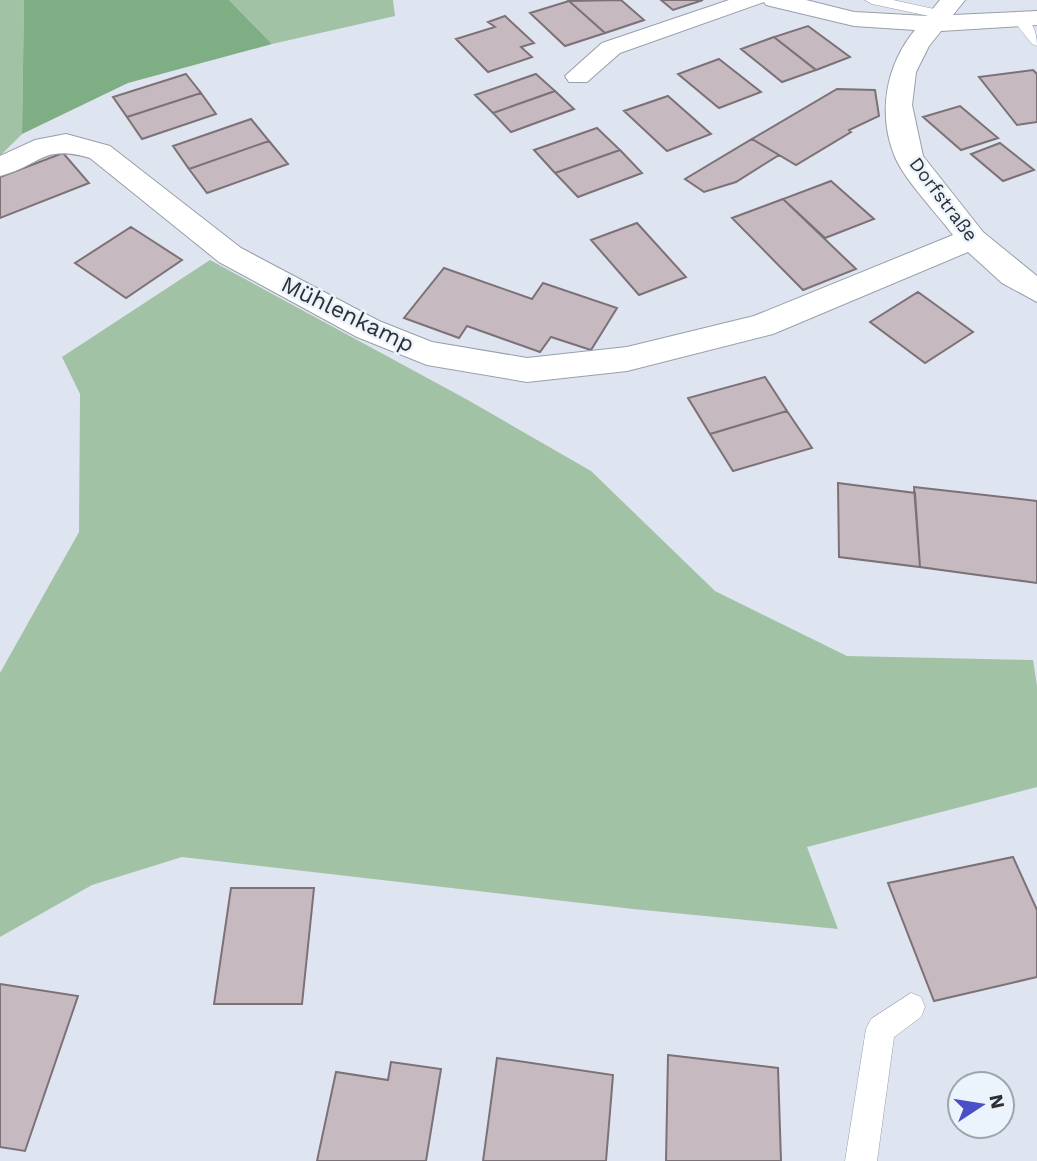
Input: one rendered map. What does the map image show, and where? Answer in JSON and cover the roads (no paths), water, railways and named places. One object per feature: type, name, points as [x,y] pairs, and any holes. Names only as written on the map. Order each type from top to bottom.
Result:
[{"type":"street","points":[[578,76],[611,48],[752,0]]},
{"type":"street","points":[[775,0],[855,19],[944,13],[1028,19]]},
{"type":"street","name":"Dorfstraße","points":[[944,13],[916,44],[903,72],[898,105],[909,157],[971,239],[1013,276],[1037,291]]},
{"type":"street","name":"Mühlenkamp","points":[[0,167],[45,146],[66,142],[100,152],[230,255],[368,329],[428,353],[527,370],[628,359],[762,326],[971,239]]},
{"type":"lane","points":[[872,0],[944,13]]},
{"type":"lane","points":[[1028,19],[1037,41]]},
{"type":"lane","points":[[861,1161],[881,1029],[911,1007]]}]
